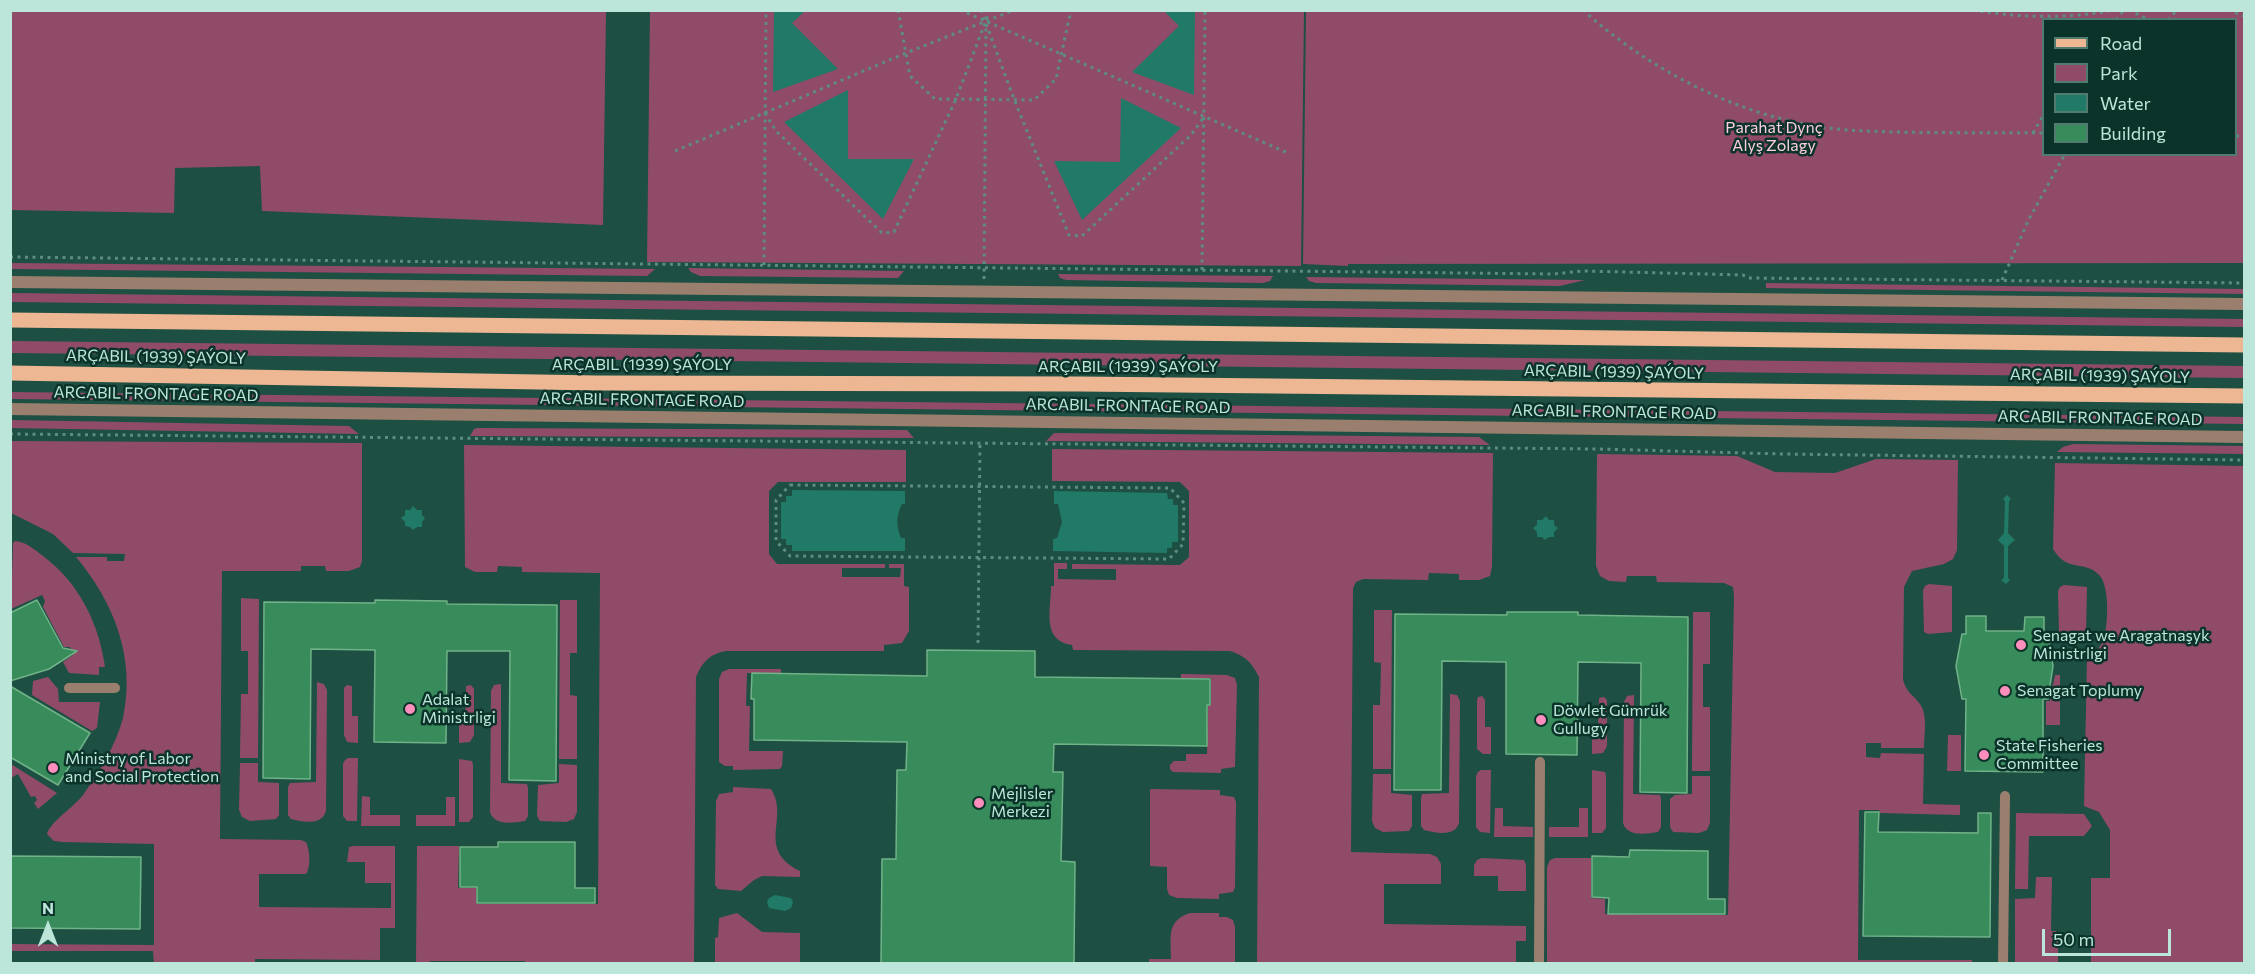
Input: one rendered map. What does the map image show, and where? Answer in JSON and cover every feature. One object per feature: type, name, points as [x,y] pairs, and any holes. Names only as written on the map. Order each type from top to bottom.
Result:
[{"type":"main road","name":"ARÇABIL (1939) ŞAÝOLY","points":[[10,320],[2244,345]]},
{"type":"main road","name":"ARÇABIL (1939) ŞAÝOLY","points":[[10,373],[608,383],[1102,384],[2244,396]]},
{"type":"street","points":[[10,282],[2244,304]]},
{"type":"street","name":"ARCABIL FRONTAGE ROAD","points":[[10,409],[2244,437]]},
{"type":"lane","points":[[69,688],[115,688]]},
{"type":"lane","points":[[1539,963],[1540,762]]},
{"type":"lane","points":[[2003,963],[2005,796]]},
{"type":"path","points":[[764,265],[766,10]]},
{"type":"path","points":[[898,10],[910,76],[935,99],[1034,100],[1056,79],[1071,10]]},
{"type":"path","points":[[960,10],[1290,154]]},
{"type":"path","points":[[981,10],[1069,235],[1082,236],[1191,135],[1204,117]]},
{"type":"path","points":[[984,292],[986,22],[988,10]]},
{"type":"path","points":[[675,150],[1014,10]]},
{"type":"path","points":[[1202,270],[1205,10]]},
{"type":"path","points":[[1583,10],[1604,29],[1636,51],[1694,86],[1780,118],[1846,130],[2042,133]]},
{"type":"path","points":[[1973,10],[2038,17],[2087,15],[2114,10]]},
{"type":"path","points":[[2129,10],[2145,18]]},
{"type":"path","points":[[2228,10],[2244,16]]},
{"type":"path","points":[[765,113],[776,131],[882,233],[894,232],[956,99],[986,22]]},
{"type":"path","points":[[2033,133],[2042,116]]},
{"type":"path","points":[[2002,280],[2029,219],[2064,156]]},
{"type":"path","points":[[10,257],[1554,274],[1583,271],[1696,275],[1707,273],[1743,275],[1748,278],[2244,283]]},
{"type":"path","points":[[10,434],[1610,449],[1782,454],[2244,460]]},
{"type":"path","points":[[978,643],[980,443]]},
{"type":"path","points":[[790,485],[980,486],[1170,488],[1184,503],[1183,544],[1169,559],[979,557],[790,556],[776,542],[776,500],[790,485]]},
{"type":"green space","points":[[11,10],[606,11],[603,225],[262,211],[260,166],[175,168],[174,213],[11,210]]},
{"type":"green space","points":[[650,11],[1304,11],[1301,266],[647,262]]},
{"type":"green space","name":"Parahat Dynç Alyş Zolagy","points":[[1306,11],[2244,11],[2244,263],[1348,264],[1348,266],[1303,264]]},
{"type":"green space","points":[[11,263],[655,269],[647,276],[11,269]]},
{"type":"green space","points":[[688,268],[904,271],[898,278],[700,276]]},
{"type":"green space","points":[[1058,274],[1273,276],[1270,281],[1263,283],[1066,280],[1060,278]]},
{"type":"green space","points":[[1306,277],[1585,280],[1560,286],[1316,283],[1309,281]]},
{"type":"green space","points":[[1766,283],[2244,289],[2244,294],[1766,288]]},
{"type":"green space","points":[[11,293],[2244,319],[2244,327],[11,302]]},
{"type":"green space","points":[[11,341],[2244,366],[2244,378],[11,353]]},
{"type":"green space","points":[[11,392],[2244,417],[2244,424],[11,399]]},
{"type":"green space","points":[[11,420],[349,426],[359,434],[11,428]]},
{"type":"green space","points":[[477,428],[907,430],[914,438],[470,436]]},
{"type":"green space","points":[[1054,433],[1479,437],[1490,445],[1046,441]]},
{"type":"green space","points":[[11,441],[362,443],[362,561],[360,567],[349,571],[326,571],[325,566],[301,566],[301,571],[222,571],[220,839],[301,840],[306,842],[309,867],[306,874],[259,874],[259,907],[391,908],[391,883],[365,883],[365,862],[347,862],[349,847],[395,846],[395,928],[380,928],[380,960],[255,959],[255,964],[154,964],[153,951],[11,951],[11,944],[154,945],[154,844],[62,842],[54,841],[47,834],[49,829],[83,795],[106,758],[120,728],[126,696],[124,653],[119,632],[101,593],[76,557],[107,557],[107,561],[124,561],[125,554],[73,553],[53,534],[11,513]]},
{"type":"green space","points":[[2073,444],[2244,446],[2244,454],[2057,452]]},
{"type":"green space","points":[[464,445],[906,450],[906,482],[778,482],[769,491],[769,554],[777,564],[885,564],[885,568],[842,568],[842,577],[900,577],[901,568],[889,568],[889,564],[904,564],[904,586],[909,587],[909,631],[902,643],[884,645],[884,651],[726,651],[711,657],[701,667],[696,677],[694,963],[525,964],[525,961],[430,961],[430,963],[416,963],[417,846],[459,846],[458,888],[476,888],[477,904],[598,904],[600,573],[522,572],[522,567],[498,566],[497,572],[475,572],[465,567]]},
{"type":"green space","points":[[1052,449],[1493,453],[1490,576],[1479,580],[1459,580],[1459,574],[1429,573],[1428,580],[1363,579],[1356,582],[1353,588],[1351,852],[1430,854],[1437,857],[1441,864],[1441,884],[1384,884],[1384,924],[1526,926],[1526,941],[1516,941],[1516,963],[1257,963],[1259,677],[1256,672],[1245,658],[1230,651],[1073,650],[1072,645],[1056,637],[1050,623],[1054,563],[1067,563],[1067,569],[1058,569],[1058,579],[1116,580],[1116,569],[1072,569],[1072,564],[1180,565],[1189,557],[1189,491],[1180,482],[1052,481]]},
{"type":"green space","points":[[1597,454],[1737,456],[1775,472],[1835,473],[1876,459],[1958,460],[1957,550],[1953,559],[1944,564],[1912,571],[1904,587],[1903,680],[1908,691],[1922,709],[1925,720],[1924,748],[1881,748],[1881,743],[1866,743],[1866,757],[1880,758],[1881,753],[1924,754],[1923,804],[1960,805],[1960,815],[1880,813],[1879,810],[1859,810],[1858,960],[1972,960],[1972,963],[1547,963],[1547,867],[1550,860],[1555,858],[1591,858],[1591,898],[1605,899],[1605,914],[1728,915],[1733,587],[1724,583],[1657,582],[1656,576],[1627,576],[1626,582],[1609,581],[1600,576],[1596,566]]},
{"type":"green space","points":[[2055,463],[2244,466],[2244,963],[2091,963],[2091,878],[2110,878],[2110,830],[2099,812],[2084,806],[2087,657],[2100,647],[2104,639],[2107,599],[2103,582],[2095,571],[2065,561],[2053,549]]},
{"type":"green space","points":[[15,541],[26,544],[43,556],[77,591],[98,635],[105,667],[99,667],[99,675],[69,673],[63,662],[73,655],[70,647],[64,647],[43,607],[45,601],[42,595],[11,609],[13,543]]},
{"type":"green space","points":[[1929,584],[1952,586],[1952,632],[1928,634],[1924,632],[1923,590]]},
{"type":"green space","points":[[2064,585],[2087,587],[2086,633],[2059,633],[2058,591]]},
{"type":"green space","points":[[241,598],[259,599],[258,758],[240,758],[241,694],[248,694],[248,651],[241,651]]},
{"type":"green space","points":[[560,600],[577,600],[577,653],[570,653],[570,695],[577,696],[577,759],[559,759]]},
{"type":"green space","points":[[1374,610],[1392,610],[1391,769],[1373,769],[1373,705],[1380,705],[1381,663],[1374,662]]},
{"type":"green space","points":[[1693,612],[1710,612],[1710,664],[1703,664],[1703,707],[1710,707],[1710,771],[1692,771]]},
{"type":"green space","points":[[729,669],[781,669],[781,673],[747,673],[746,706],[750,706],[749,751],[783,751],[780,769],[733,770],[733,766],[725,766],[719,762],[719,679],[722,672]]},
{"type":"green space","points":[[1181,674],[1227,675],[1235,678],[1237,685],[1235,767],[1221,769],[1221,773],[1173,772],[1170,769],[1174,761],[1186,761],[1186,754],[1207,754],[1211,678],[1181,678]]},
{"type":"green space","points":[[2055,675],[2060,675],[2060,725],[2046,725],[2046,701],[2050,701]]},
{"type":"green space","points":[[48,677],[58,689],[59,702],[100,702],[97,728],[92,731],[32,695],[33,681]]},
{"type":"green space","points":[[317,682],[324,684],[327,690],[326,811],[321,819],[306,822],[291,819],[288,815],[288,787],[290,783],[316,782]]},
{"type":"green space","points":[[501,684],[501,783],[527,784],[528,816],[525,821],[500,822],[495,820],[490,812],[491,691],[494,685]]},
{"type":"green space","points":[[347,685],[352,686],[352,716],[358,716],[358,743],[347,742],[344,735],[344,688]]},
{"type":"green space","points":[[471,685],[474,689],[474,735],[470,742],[459,743],[459,717],[465,716],[466,686]]},
{"type":"green space","points":[[1450,694],[1457,695],[1460,701],[1459,823],[1454,830],[1439,833],[1424,830],[1421,826],[1421,798],[1422,794],[1449,793]]},
{"type":"green space","points":[[1634,695],[1633,794],[1660,795],[1661,827],[1658,832],[1633,833],[1628,831],[1623,823],[1624,702],[1627,696]]},
{"type":"green space","points":[[1482,696],[1485,700],[1485,727],[1491,727],[1491,754],[1483,754],[1477,749],[1477,700]]},
{"type":"green space","points":[[1604,697],[1607,700],[1607,746],[1603,753],[1592,754],[1592,728],[1598,727],[1599,698]]},
{"type":"green space","points":[[1948,735],[1961,735],[1961,771],[1947,771]]},
{"type":"green space","points":[[348,758],[358,758],[357,821],[347,821],[343,816],[343,764]]},
{"type":"green space","points":[[459,759],[472,761],[473,765],[473,817],[469,822],[459,822]]},
{"type":"green space","points":[[240,763],[258,763],[258,782],[279,783],[279,815],[276,819],[250,821],[242,817],[239,810]]},
{"type":"green space","points":[[10,764],[57,793],[38,809],[34,803],[37,800],[35,796],[31,797],[18,774],[11,778]]},
{"type":"green space","points":[[559,764],[577,765],[577,812],[574,819],[566,822],[540,821],[537,816],[538,785],[559,783]]},
{"type":"green space","points":[[1481,770],[1491,770],[1490,833],[1480,832],[1476,827],[1476,776]]},
{"type":"green space","points":[[1592,770],[1605,772],[1606,776],[1606,828],[1602,833],[1592,833]]},
{"type":"green space","points":[[1373,774],[1391,774],[1391,793],[1412,795],[1412,826],[1409,831],[1383,832],[1375,828],[1372,821]]},
{"type":"green space","points":[[1692,776],[1710,776],[1710,823],[1707,830],[1699,833],[1673,832],[1670,827],[1670,799],[1675,795],[1692,794]]},
{"type":"green space","points":[[733,787],[771,789],[776,800],[776,843],[779,853],[800,871],[800,877],[762,876],[741,891],[718,889],[715,885],[716,801],[719,794],[733,792]]},
{"type":"green space","points":[[1150,789],[1220,790],[1220,795],[1234,797],[1236,802],[1235,887],[1233,892],[1219,894],[1219,899],[1177,898],[1169,895],[1167,867],[1150,866]]},
{"type":"green space","points":[[362,796],[370,797],[370,815],[400,815],[400,826],[361,826]]},
{"type":"green space","points":[[446,797],[455,797],[455,826],[416,826],[416,815],[446,815]]},
{"type":"green space","points":[[1495,808],[1503,808],[1503,826],[1533,827],[1533,837],[1494,837]]},
{"type":"green space","points":[[1579,808],[1588,808],[1588,837],[1549,837],[1549,827],[1579,827]]},
{"type":"green space","points":[[2016,813],[2084,814],[2092,826],[2084,836],[2029,836],[2028,889],[2015,889]]},
{"type":"green space","points":[[1482,858],[1524,860],[1526,891],[1498,891],[1498,876],[1474,876],[1474,865]]},
{"type":"green space","points":[[2036,877],[2052,877],[2051,931],[2058,931],[2058,963],[2015,963],[2015,899],[2035,898]]},
{"type":"green space","points":[[737,913],[762,932],[800,933],[800,963],[715,963],[715,938],[718,937],[719,918]]},
{"type":"green space","points":[[1190,913],[1219,913],[1219,917],[1233,920],[1235,963],[1149,963],[1149,959],[1171,959],[1173,925],[1182,916]]},
{"type":"water","points":[[774,11],[805,11],[792,23],[838,69],[773,92]]},
{"type":"water","points":[[1164,11],[1195,11],[1194,95],[1132,72],[1179,26]]},
{"type":"water","points":[[848,90],[848,159],[914,159],[883,219],[784,122]]},
{"type":"water","points":[[1121,98],[1181,128],[1082,220],[1054,161],[1120,162]]},
{"type":"water","points":[[792,490],[905,491],[905,504],[902,504],[900,508],[897,521],[901,538],[905,538],[905,551],[792,551],[792,545],[786,545],[786,539],[781,539],[781,502],[786,502],[786,496],[792,496]]},
{"type":"water","points":[[1054,491],[1167,493],[1168,499],[1173,499],[1173,505],[1178,505],[1178,542],[1172,542],[1172,548],[1167,548],[1167,553],[1053,551],[1053,539],[1057,538],[1062,522],[1058,504],[1054,504]]},
{"type":"water","points":[[2007,495],[2011,499],[2009,501],[2008,533],[2015,540],[2008,546],[2008,578],[2010,580],[2006,584],[2001,580],[2004,578],[2004,546],[1998,540],[2004,533],[2005,501],[2003,499]]},
{"type":"water","points":[[413,506],[417,510],[422,510],[425,518],[422,527],[413,530],[405,526],[401,518],[405,515],[405,510],[410,510]]},
{"type":"water","points":[[1546,516],[1549,520],[1554,520],[1554,525],[1558,528],[1554,532],[1554,537],[1545,540],[1537,537],[1537,532],[1533,528],[1537,525],[1537,520],[1542,520]]},
{"type":"water","points":[[775,895],[791,898],[793,902],[791,908],[785,911],[769,908],[767,902]]},
{"type":"building","points":[[37,600],[63,648],[77,651],[49,669],[10,681],[10,613]]},
{"type":"building","name":"Adalat Ministrligi","points":[[375,600],[447,601],[447,604],[557,605],[556,781],[509,780],[510,651],[447,651],[446,743],[374,742],[375,650],[311,649],[310,779],[263,778],[264,602],[375,603]]},
{"type":"building","name":"Döwlet Gümrük Gullugy","points":[[1507,612],[1578,612],[1578,615],[1688,617],[1687,793],[1640,792],[1641,663],[1578,662],[1577,755],[1506,754],[1506,662],[1442,661],[1441,790],[1394,790],[1395,614],[1507,615]]},
{"type":"building","name":"Senagat Toplumy","points":[[1966,616],[1986,616],[1986,631],[2024,631],[2025,617],[2044,617],[2044,634],[2048,634],[2053,666],[2048,699],[2043,699],[2043,772],[1965,771],[1966,699],[1962,699],[1956,666],[1962,634],[1966,634]]},
{"type":"building","name":"Mejlisler Merkezi","points":[[927,650],[1035,651],[1035,677],[1210,679],[1210,705],[1207,705],[1207,746],[1054,744],[1053,772],[1063,772],[1061,861],[1075,862],[1074,963],[881,963],[882,859],[896,859],[897,770],[906,770],[907,742],[754,740],[752,673],[927,676]]},
{"type":"building","points":[[10,686],[90,733],[58,785],[10,757]]},
{"type":"building","points":[[1865,812],[1879,812],[1878,832],[1978,833],[1978,813],[1991,813],[1990,937],[1863,936]]},
{"type":"building","points":[[498,842],[575,842],[575,888],[595,888],[595,903],[477,903],[477,887],[460,887],[460,847],[498,847]]},
{"type":"building","points":[[1630,850],[1708,851],[1708,899],[1725,899],[1725,914],[1608,914],[1609,898],[1592,897],[1592,856],[1629,857]]},
{"type":"building","points":[[10,856],[141,857],[140,929],[10,928]]},
{"type":"place","name":"Senagat we Aragatnaşyk Ministrligi","points":[[2021,645]]},
{"type":"place","name":"Senagat Toplumy","points":[[2005,691]]},
{"type":"place","name":"Adalat Ministrligi","points":[[410,709]]},
{"type":"place","name":"Döwlet Gümrük Gullugy","points":[[1541,720]]},
{"type":"place","name":"State Fisheries Committee","points":[[1984,755]]},
{"type":"place","name":"Ministry of Labor and Social Protection","points":[[53,768]]},
{"type":"place","name":"Mejlisler Merkezi","points":[[979,803]]}]
